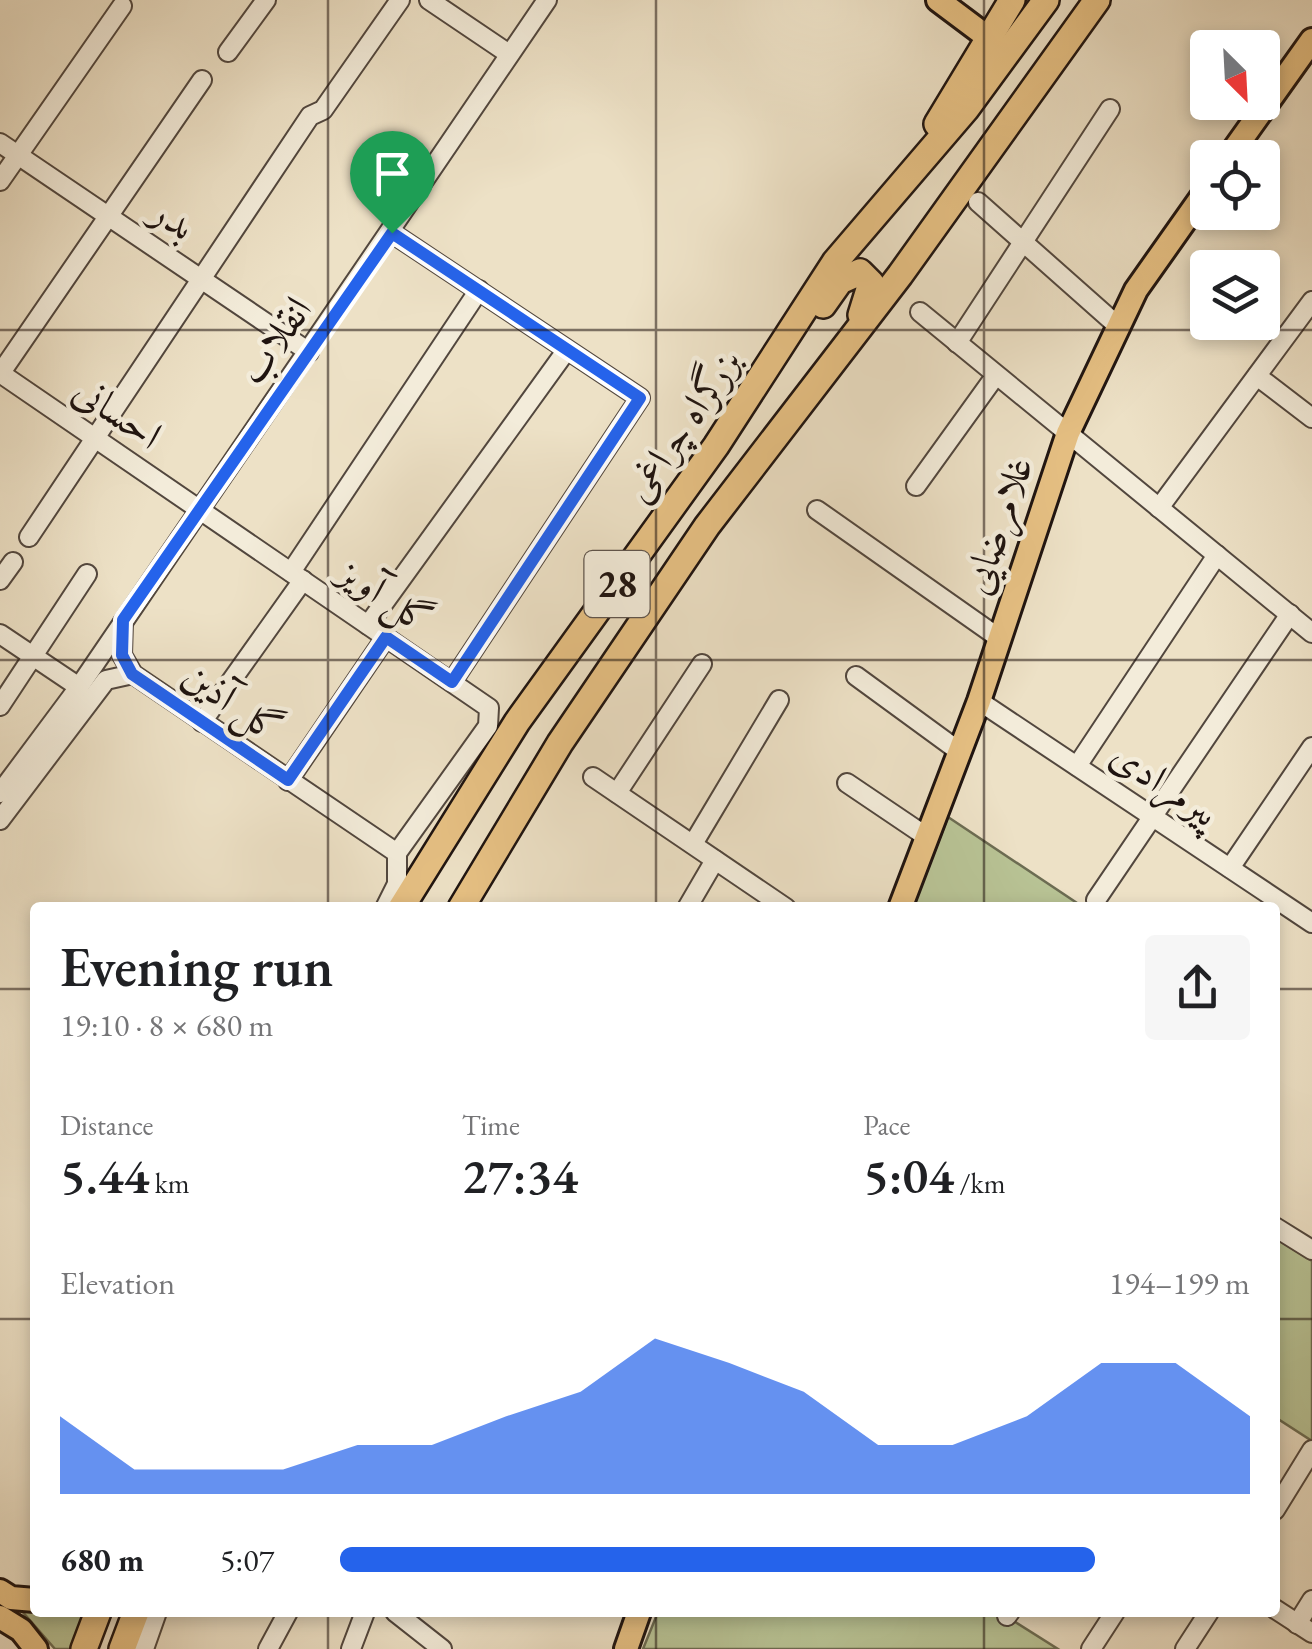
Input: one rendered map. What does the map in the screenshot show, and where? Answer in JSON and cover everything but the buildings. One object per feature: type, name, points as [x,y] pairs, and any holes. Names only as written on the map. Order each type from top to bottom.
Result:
[{"type":"highway","points":[[902,179],[1012,0]]},
{"type":"highway","name":"بزرگراه چراغی","points":[[405,902],[516,722],[762,376],[834,262],[966,109],[1046,0]]},
{"type":"highway","name":"بزرگراه چراغی","points":[[465,902],[560,743],[706,526],[851,338],[1097,0]]},
{"type":"highway","points":[[762,376],[786,352],[840,281],[860,272],[870,284],[870,294],[851,338]]},
{"type":"highway","points":[[84,1649],[96,1617]]},
{"type":"highway","points":[[122,1649],[134,1617]]},
{"type":"main road","points":[[938,0],[990,39]]},
{"type":"main road","points":[[1242,140],[1307,55]]},
{"type":"main road","name":"غلامرضایی","points":[[902,902],[979,701],[1068,433],[1136,290],[1190,214]]},
{"type":"main road","points":[[0,1591],[11,1598],[30,1600]]},
{"type":"main road","points":[[0,1617],[22,1630],[36,1649]]},
{"type":"main road","points":[[626,1649],[637,1617]]},
{"type":"street","points":[[228,52],[266,0]]},
{"type":"street","points":[[29,537],[310,116],[322,110],[400,0]]},
{"type":"street","points":[[429,0],[509,54]]},
{"type":"street","name":"انقلاب","points":[[0,794],[79,687],[197,508],[392,233],[547,0]]},
{"type":"street","points":[[0,181],[122,6]]},
{"type":"street","points":[[1,376],[202,80]]},
{"type":"street","points":[[957,343],[1110,109]]},
{"type":"street","name":"بدر","points":[[0,142],[309,352]]},
{"type":"street","points":[[978,202],[1119,326]]},
{"type":"street","points":[[392,233],[640,398],[452,682]]},
{"type":"street","points":[[202,722],[480,290]]},
{"type":"street","points":[[1160,508],[1312,300]]},
{"type":"street","points":[[920,312],[1312,632]]},
{"type":"street","points":[[368,625],[566,351]]},
{"type":"street","points":[[916,486],[996,374]]},
{"type":"street","name":"احسانی","points":[[1,376],[197,508]]},
{"type":"street","points":[[1257,376],[1309,409]]},
{"type":"street","name":"گل آویز","points":[[197,508],[489,708],[492,716],[396,854]]},
{"type":"street","points":[[816,510],[999,638]]},
{"type":"street","points":[[1077,766],[1217,555]]},
{"type":"street","points":[[0,580],[12,562]]},
{"type":"street","points":[[0,706],[30,654],[87,574]]},
{"type":"street","points":[[1096,900],[1290,614]]},
{"type":"street","points":[[0,820],[106,680],[132,674],[122,655],[123,620]]},
{"type":"street","points":[[0,634],[79,687]]},
{"type":"street","points":[[288,780],[386,637]]},
{"type":"street","points":[[617,793],[702,664]]},
{"type":"street","name":"گل آذین","points":[[132,674],[396,854]]},
{"type":"street","points":[[856,676],[960,752]]},
{"type":"street","points":[[692,844],[779,700]]},
{"type":"street","name":"پیرمرادی","points":[[979,701],[1312,923]]},
{"type":"street","points":[[1230,868],[1312,748]]},
{"type":"street","points":[[593,777],[777,902]]},
{"type":"street","points":[[846,783],[927,837]]},
{"type":"street","points":[[388,902],[397,884],[396,854]]},
{"type":"street","points":[[691,902],[716,860]]},
{"type":"street","points":[[1280,1230],[1312,1250]]},
{"type":"street","points":[[1280,1502],[1312,1450]]},
{"type":"street","points":[[1280,1612],[1305,1628],[1312,1600]]},
{"type":"street","points":[[144,1649],[155,1617]]},
{"type":"street","points":[[268,1649],[285,1617]]},
{"type":"street","points":[[351,1649],[363,1617]]},
{"type":"street","points":[[401,1617],[437,1647]]},
{"type":"street","points":[[1091,1649],[1112,1617]]},
{"type":"street","points":[[1185,1649],[1207,1617]]},
{"type":"green space","points":[[948,817],[1076,902],[915,902]]},
{"type":"green space","points":[[1280,1241],[1312,1261],[1312,1441],[1280,1420]]},
{"type":"green space","points":[[30,1604],[30,1617],[83,1617],[70,1649],[55,1649],[21,1610]]},
{"type":"green space","points":[[656,1617],[1007,1617],[1058,1649],[643,1649]]},
{"type":"route","points":[[392,233],[640,398],[452,682],[386,637],[288,780],[132,674],[122,655],[123,620],[197,508],[392,233]]}]
